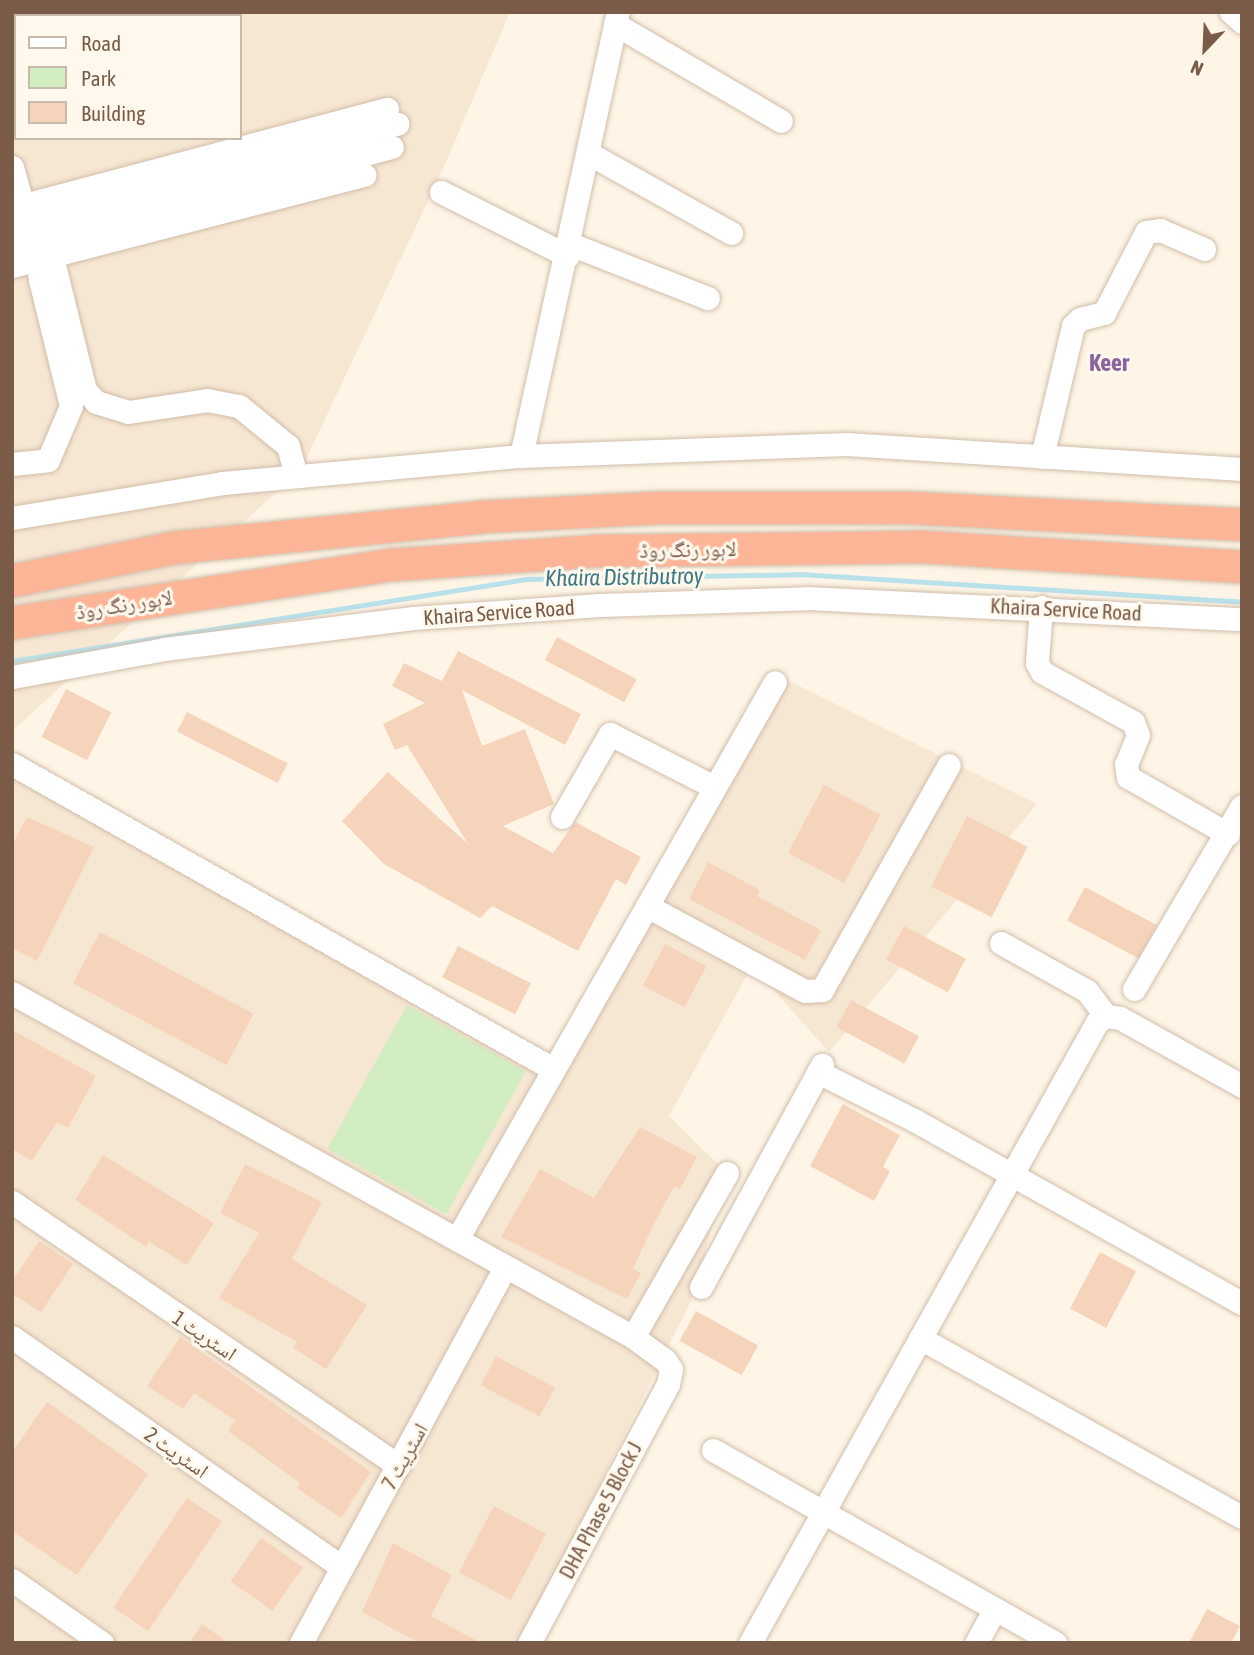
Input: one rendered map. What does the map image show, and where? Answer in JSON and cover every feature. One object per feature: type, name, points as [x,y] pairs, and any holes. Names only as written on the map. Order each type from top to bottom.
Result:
[{"type":"highway","name":"لاہور رنگ روڈ","points":[[12,581],[173,548],[481,517],[631,509],[911,508],[1242,525]]},
{"type":"highway","name":"لاہور رنگ روڈ","points":[[12,623],[392,565],[596,551],[923,547],[1242,567]]},
{"type":"street","points":[[1231,12],[1242,22]]},
{"type":"street","points":[[521,456],[569,250],[617,18],[781,121]]},
{"type":"street","points":[[23,230],[392,116]]},
{"type":"street","points":[[23,230],[392,147]]},
{"type":"street","points":[[589,153],[731,233]]},
{"type":"street","points":[[12,167],[23,230],[40,280],[71,406],[48,460],[12,464]]},
{"type":"street","points":[[23,230],[364,175]]},
{"type":"street","points":[[441,192],[569,250],[708,298]]},
{"type":"street","points":[[12,267],[23,230]]},
{"type":"street","points":[[23,230],[55,269],[85,390],[96,402],[128,412],[206,400],[239,406],[288,446],[296,475]]},
{"type":"street","points":[[1042,457],[1073,326],[1080,319],[1104,313],[1146,232],[1160,230],[1204,249]]},
{"type":"street","points":[[12,517],[296,475],[521,456],[846,444],[1242,469]]},
{"type":"street","name":"Khaira Service Road","points":[[12,677],[164,649],[401,620],[586,606],[807,598],[1041,607],[1242,619]]},
{"type":"street","points":[[1041,607],[1037,663],[1042,672],[1138,728],[1126,764],[1128,777],[1228,834]]},
{"type":"street","points":[[457,1239],[775,682]]},
{"type":"street","points":[[562,817],[610,734],[714,787]]},
{"type":"street","points":[[12,764],[553,1069]]},
{"type":"street","points":[[646,906],[805,991],[822,990],[949,765]]},
{"type":"street","points":[[1134,989],[1242,807]]},
{"type":"street","points":[[1001,943],[1087,991],[1106,1016]]},
{"type":"street","points":[[12,993],[633,1337],[727,1173]]},
{"type":"street","points":[[750,1643],[1097,1022],[1106,1016],[1120,1018],[1242,1086]]},
{"type":"street","points":[[701,1287],[820,1069],[1242,1303]]},
{"type":"street","name":"اسٹریٹ 1","points":[[12,1202],[399,1466]]},
{"type":"street","name":"اسٹریٹ 7","points":[[301,1643],[505,1268]]},
{"type":"street","name":"اسٹریٹ 2","points":[[12,1337],[342,1567]]},
{"type":"street","name":"DHA Phase 5 Block J","points":[[529,1643],[671,1377],[665,1360],[633,1337]]},
{"type":"street","points":[[920,1338],[1242,1517]]},
{"type":"street","points":[[713,1450],[1055,1643]]},
{"type":"street","points":[[12,1580],[102,1643]]},
{"type":"street","points":[[976,1643],[995,1609]]},
{"type":"shaded area","points":[[12,12],[510,12],[443,169],[301,470],[12,731]]},
{"type":"shaded area","points":[[777,675],[1037,804],[829,1052],[752,966],[669,1116],[727,1173],[691,1301],[521,1643],[12,1643],[12,760],[553,1069]]},
{"type":"green space","points":[[407,1005],[526,1071],[446,1214],[327,1148]]},
{"type":"building","points":[[557,637],[636,679],[624,702],[545,660]]},
{"type":"building","points":[[458,651],[581,714],[565,745],[462,690],[482,746],[525,729],[554,804],[503,826],[553,853],[575,822],[641,857],[626,885],[616,879],[578,951],[492,906],[480,918],[384,864],[342,821],[388,772],[468,844],[407,745],[395,750],[383,724],[425,703],[392,686],[404,663],[442,681]]},
{"type":"building","points":[[66,689],[111,712],[87,760],[41,737]]},
{"type":"building","points":[[187,712],[288,763],[278,783],[177,732]]},
{"type":"building","points":[[824,785],[881,815],[844,883],[788,853]]},
{"type":"building","points":[[967,816],[1028,847],[992,917],[931,886]]},
{"type":"building","points":[[27,817],[94,847],[37,961],[12,948],[12,845]]},
{"type":"building","points":[[708,862],[760,890],[757,896],[821,930],[805,960],[689,899]]},
{"type":"building","points":[[1085,887],[1157,925],[1139,959],[1067,921]]},
{"type":"building","points":[[904,926],[966,959],[948,992],[886,960]]},
{"type":"building","points":[[100,932],[254,1014],[226,1065],[73,983]]},
{"type":"building","points":[[665,944],[706,966],[684,1008],[643,985]]},
{"type":"building","points":[[458,946],[531,983],[515,1014],[442,977]]},
{"type":"building","points":[[851,1000],[919,1036],[904,1064],[836,1027]]},
{"type":"building","points":[[12,1030],[96,1076],[68,1128],[57,1122],[32,1161],[12,1149]]},
{"type":"building","points":[[843,1104],[900,1135],[883,1167],[890,1171],[874,1201],[810,1166]]},
{"type":"building","points":[[640,1127],[697,1157],[680,1189],[674,1186],[651,1230],[633,1269],[641,1273],[627,1299],[501,1237],[540,1169],[594,1198]]},
{"type":"building","points":[[103,1155],[214,1223],[187,1265],[149,1242],[146,1247],[75,1200]]},
{"type":"building","points":[[245,1164],[322,1202],[292,1259],[367,1305],[326,1369],[293,1348],[297,1342],[219,1298],[259,1233],[220,1213]]},
{"type":"building","points":[[39,1241],[73,1264],[41,1312],[12,1294],[12,1281]]},
{"type":"building","points":[[1100,1252],[1136,1271],[1106,1328],[1070,1309]]},
{"type":"building","points":[[696,1311],[758,1345],[742,1375],[680,1341]]},
{"type":"building","points":[[180,1337],[371,1472],[341,1518],[297,1488],[300,1483],[228,1431],[235,1420],[194,1393],[183,1409],[147,1386]]},
{"type":"building","points":[[496,1356],[555,1387],[540,1417],[481,1385]]},
{"type":"building","points":[[47,1402],[148,1474],[77,1575],[12,1531],[12,1452]]},
{"type":"building","points":[[187,1498],[222,1521],[148,1631],[113,1607]]},
{"type":"building","points":[[494,1506],[546,1534],[511,1600],[459,1572]]},
{"type":"building","points":[[261,1538],[303,1567],[272,1611],[231,1581]]},
{"type":"building","points":[[393,1543],[452,1575],[431,1616],[481,1643],[419,1643],[362,1612]]},
{"type":"building","points":[[1207,1609],[1240,1626],[1231,1643],[1189,1643]]},
{"type":"building","points":[[202,1624],[229,1643],[189,1643]]},
{"type":"waterway","name":"Khaira Distributroy","points":[[12,661],[526,579],[800,574],[1242,602]]},
{"type":"district","name":"Keer","points":[[1109,363]]}]
